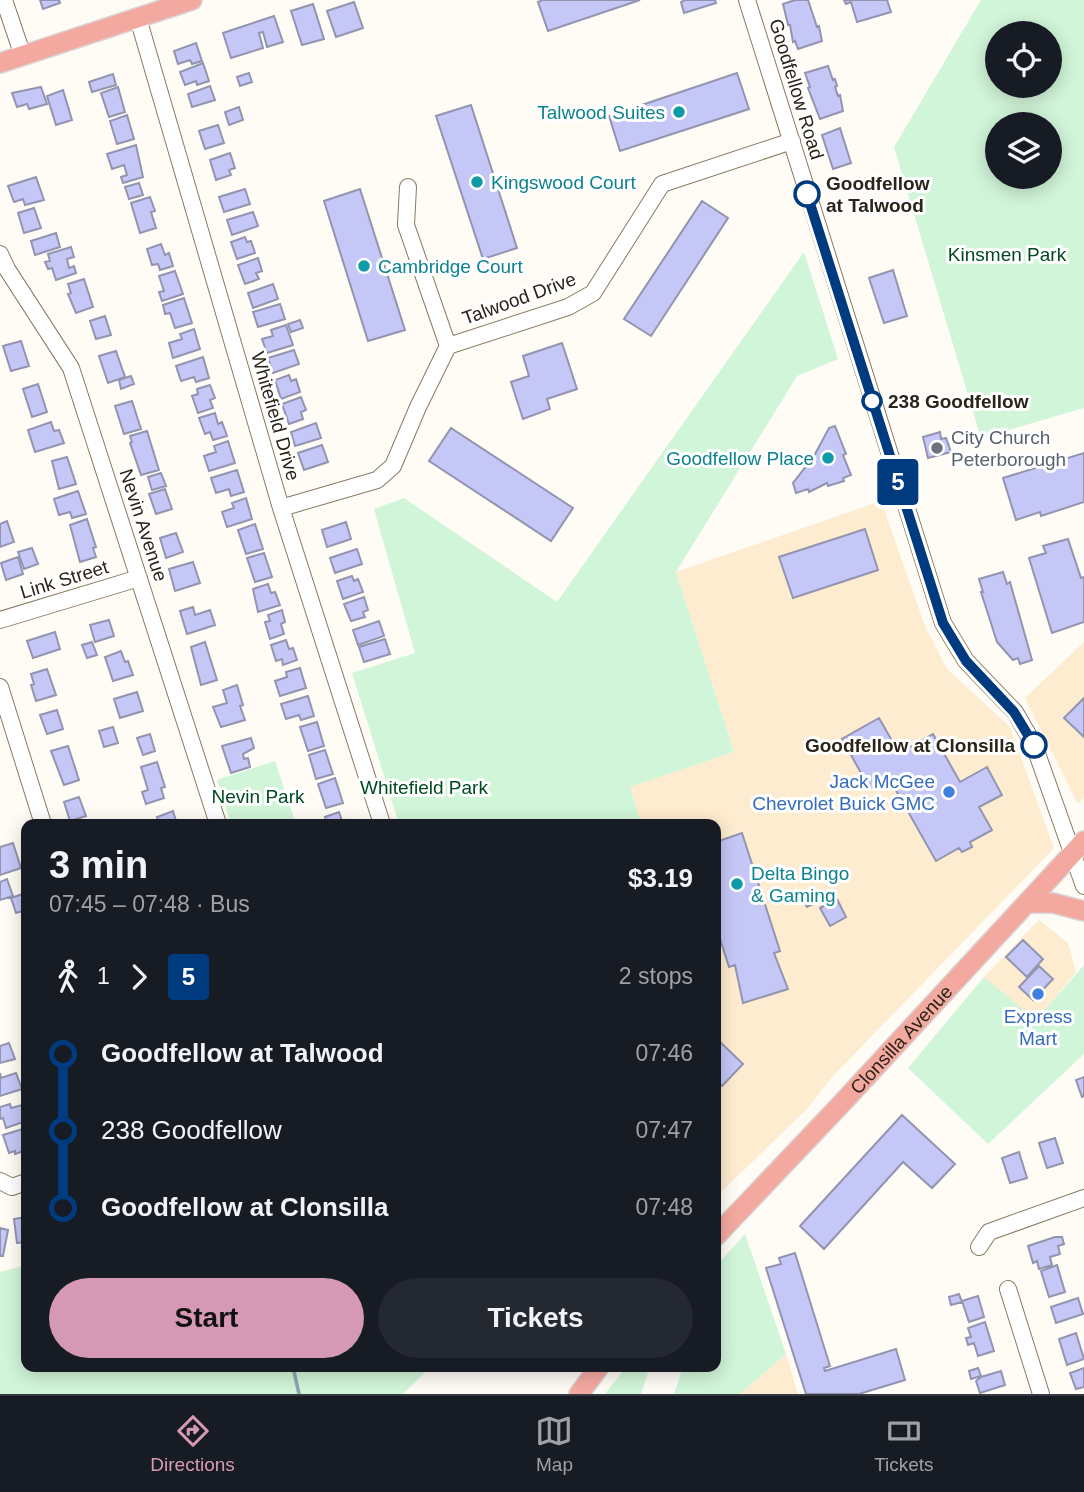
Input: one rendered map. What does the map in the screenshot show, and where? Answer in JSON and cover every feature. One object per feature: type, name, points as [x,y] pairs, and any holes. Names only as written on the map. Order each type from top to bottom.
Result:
[{"type":"main road","points":[[0,63],[192,0]]},
{"type":"main road","name":"Clonsilla Avenue","points":[[721,1231],[1078,847]]},
{"type":"main road","points":[[1027,903],[1053,903],[1084,911]]},
{"type":"main road","points":[[579,1394],[595,1372]]},
{"type":"street","points":[[5,0],[23,56]]},
{"type":"street","name":"Goodfellow Road","points":[[747,0],[943,623],[966,661],[1025,727],[1078,847],[1084,886]]},
{"type":"street","name":"Whitefield Drive","points":[[138,18],[281,508],[380,819]]},
{"type":"street","name":"Talwood Drive","points":[[281,508],[377,480],[393,466],[448,346],[568,307],[593,293],[662,184],[792,141]]},
{"type":"street","points":[[408,187],[406,225],[448,346]]},
{"type":"street","name":"Nevin Avenue","points":[[0,254],[71,368],[216,819]]},
{"type":"street","name":"Link Street","points":[[0,620],[139,578]]},
{"type":"street","points":[[0,687],[41,819]]},
{"type":"street","points":[[0,1181],[12,1187],[21,1184]]},
{"type":"street","points":[[978,1247],[989,1232],[1084,1198]]},
{"type":"street","points":[[1008,1289],[1041,1394]]},
{"type":"shaded area","points":[[881,501],[925,626],[947,669],[1010,727],[1054,848],[833,1076],[807,1109],[721,1192],[721,819],[640,819],[630,787],[734,752],[676,572]]},
{"type":"shaded area","points":[[1084,642],[1084,798],[1078,804],[1025,698]]},
{"type":"shaded area","points":[[1039,920],[1068,943],[1076,972],[1036,1021],[984,977]]},
{"type":"shaded area","points":[[786,1354],[798,1394],[740,1394]]},
{"type":"green space","name":"Kinsmen Park","points":[[981,0],[1084,0],[1084,408],[981,438],[894,147]]},
{"type":"green space","name":"Whitefield Park","points":[[804,252],[838,359],[797,376],[676,572],[734,752],[630,787],[640,819],[397,819],[352,673],[415,653],[374,509],[404,498],[557,602]]},
{"type":"green space","name":"Nevin Park","points":[[275,761],[294,819],[229,819],[217,780]]},
{"type":"green space","points":[[1084,965],[1084,1054],[988,1144],[908,1068],[984,977],[1036,1020]]},
{"type":"green space","points":[[745,1234],[786,1354],[740,1394],[674,1394],[681,1372],[721,1372],[721,1260]]},
{"type":"green space","points":[[21,1266],[21,1372],[425,1372],[403,1394],[0,1394],[0,1272]]},
{"type":"green space","points":[[622,1372],[648,1372],[641,1394],[605,1394]]},
{"type":"building","points":[[40,0],[59,0],[60,3],[43,9]]},
{"type":"building","points":[[640,0],[548,31],[538,2]]},
{"type":"building","points":[[685,0],[715,0],[716,3],[684,13],[681,2]]},
{"type":"building","points":[[808,0],[822,41],[798,49],[795,41],[793,42],[783,4]]},
{"type":"building","points":[[844,0],[887,0],[891,12],[857,22],[851,2],[846,4]]},
{"type":"building","points":[[354,2],[363,28],[336,37],[327,11]]},
{"type":"building","points":[[313,4],[324,39],[302,45],[291,11]]},
{"type":"building","points":[[274,16],[283,42],[267,47],[263,32],[259,33],[263,48],[231,58],[223,33]]},
{"type":"building","points":[[196,43],[202,61],[192,64],[190,60],[178,64],[174,51]]},
{"type":"building","points":[[203,63],[209,81],[197,85],[196,81],[185,85],[180,72]]},
{"type":"building","points":[[828,66],[833,80],[835,79],[843,111],[820,119],[805,73]]},
{"type":"building","points":[[249,73],[252,82],[240,86],[237,77]]},
{"type":"building","name":"Talwood Suites","points":[[737,73],[749,109],[620,151],[609,116]]},
{"type":"building","points":[[113,74],[116,85],[92,92],[89,82]]},
{"type":"building","points":[[210,86],[215,100],[192,107],[188,94]]},
{"type":"building","points":[[41,87],[47,104],[29,109],[27,104],[17,107],[12,93]]},
{"type":"building","points":[[118,87],[125,112],[109,117],[101,93]]},
{"type":"building","points":[[63,90],[72,120],[56,125],[47,96]]},
{"type":"building","name":"Kingswood Court","points":[[471,105],[517,248],[483,259],[436,116]]},
{"type":"building","points":[[239,107],[243,120],[229,125],[225,112]]},
{"type":"building","points":[[127,115],[134,139],[117,144],[110,121]]},
{"type":"building","points":[[218,125],[224,143],[205,149],[199,131]]},
{"type":"building","points":[[840,128],[851,163],[833,169],[822,135]]},
{"type":"building","points":[[136,145],[143,177],[123,183],[121,177],[127,175],[124,165],[112,169],[107,154]]},
{"type":"building","points":[[230,153],[235,168],[229,170],[231,175],[216,180],[210,160]]},
{"type":"building","points":[[36,177],[44,200],[25,205],[23,199],[14,202],[8,186]]},
{"type":"building","points":[[139,183],[143,195],[129,199],[125,187]]},
{"type":"building","points":[[245,189],[250,204],[224,212],[219,197]]},
{"type":"building","name":"Cambridge Court","points":[[360,189],[405,330],[368,341],[324,201]]},
{"type":"building","points":[[150,197],[155,211],[151,212],[156,228],[140,233],[131,203]]},
{"type":"building","points":[[702,201],[728,218],[651,336],[624,319]]},
{"type":"building","points":[[34,208],[41,228],[24,233],[18,213]]},
{"type":"building","points":[[253,212],[258,226],[232,235],[227,220]]},
{"type":"building","points":[[56,233],[60,247],[35,255],[31,241]]},
{"type":"building","points":[[245,237],[247,242],[251,241],[255,253],[237,259],[231,242]]},
{"type":"building","points":[[161,244],[165,255],[169,253],[173,266],[160,270],[158,264],[152,265],[147,249]]},
{"type":"building","points":[[71,247],[74,257],[67,259],[69,268],[74,266],[76,273],[56,280],[52,268],[48,269],[45,262],[50,261],[48,254]]},
{"type":"building","points":[[258,258],[262,271],[256,273],[259,279],[245,284],[238,265]]},
{"type":"building","points":[[893,270],[907,316],[884,323],[869,278]]},
{"type":"building","points":[[175,271],[183,294],[162,301],[159,292],[164,291],[159,276]]},
{"type":"building","points":[[84,279],[93,307],[76,313],[68,294],[71,293],[68,284]]},
{"type":"building","points":[[273,284],[278,299],[253,308],[248,293]]},
{"type":"building","points":[[184,298],[192,323],[175,328],[170,313],[165,314],[163,305]]},
{"type":"building","points":[[280,304],[285,319],[258,327],[253,312]]},
{"type":"building","points":[[105,316],[111,335],[96,339],[90,321]]},
{"type":"building","points":[[300,320],[303,328],[291,332],[288,324]]},
{"type":"building","points":[[286,325],[293,345],[267,353],[262,339],[273,336],[271,330]]},
{"type":"building","points":[[194,329],[200,349],[173,358],[169,343],[182,339],[180,334]]},
{"type":"building","points":[[21,341],[29,366],[11,371],[3,346]]},
{"type":"building","points":[[562,343],[577,389],[547,399],[550,409],[523,419],[511,382],[529,376],[523,356]]},
{"type":"building","points":[[294,350],[299,364],[273,373],[268,358]]},
{"type":"building","points":[[116,351],[125,377],[108,383],[99,356]]},
{"type":"building","points":[[203,357],[209,378],[196,382],[194,377],[181,381],[176,366]]},
{"type":"building","points":[[289,375],[291,381],[296,379],[300,392],[281,399],[275,380]]},
{"type":"building","points":[[131,376],[134,384],[121,389],[119,380]]},
{"type":"building","points":[[38,384],[47,412],[32,417],[23,389]]},
{"type":"building","points":[[210,385],[215,398],[210,400],[213,408],[198,413],[192,396],[198,394],[197,389]]},
{"type":"building","points":[[301,397],[306,410],[301,412],[303,419],[289,424],[282,404]]},
{"type":"building","points":[[132,401],[141,429],[124,434],[115,406]]},
{"type":"building","points":[[215,413],[218,424],[222,422],[227,436],[213,440],[210,432],[205,434],[199,418]]},
{"type":"building","points":[[51,422],[54,431],[59,430],[64,443],[35,452],[28,430]]},
{"type":"building","points":[[316,423],[321,438],[295,446],[291,432]]},
{"type":"building","name":"Goodfellow Place","points":[[835,426],[851,475],[843,478],[844,481],[828,486],[827,483],[809,492],[808,489],[796,493],[793,483],[814,456],[829,428]]},
{"type":"building","points":[[451,428],[573,508],[551,541],[429,461]]},
{"type":"building","points":[[147,431],[159,470],[141,475],[130,436]]},
{"type":"building","name":"City Church Peterborough","points":[[940,432],[941,439],[946,438],[951,452],[928,458],[923,437]]},
{"type":"building","points":[[228,441],[235,463],[209,471],[204,456],[216,452],[214,446]]},
{"type":"building","points":[[322,445],[328,462],[304,470],[298,453]]},
{"type":"building","points":[[1084,453],[1084,502],[1041,516],[1040,512],[1016,520],[1003,478]]},
{"type":"building","points":[[67,457],[76,484],[59,489],[52,461]]},
{"type":"building","points":[[237,470],[244,492],[231,496],[229,489],[216,493],[211,478]]},
{"type":"building","points":[[161,473],[166,486],[152,490],[148,477]]},
{"type":"building","points":[[165,489],[172,509],[156,514],[149,494]]},
{"type":"building","points":[[78,491],[86,514],[72,518],[70,512],[59,515],[54,499]]},
{"type":"building","points":[[246,498],[252,519],[227,527],[222,512],[234,508],[232,503]]},
{"type":"building","points":[[87,519],[96,547],[93,548],[96,557],[80,562],[70,525]]},
{"type":"building","points":[[7,521],[14,542],[0,547],[0,524]]},
{"type":"building","points":[[346,522],[351,539],[327,547],[322,530]]},
{"type":"building","points":[[255,524],[263,549],[246,554],[238,530]]},
{"type":"building","points":[[865,529],[878,570],[793,598],[779,557]]},
{"type":"building","points":[[176,533],[183,552],[166,558],[160,538]]},
{"type":"building","points":[[1068,539],[1081,578],[1084,577],[1084,622],[1052,633],[1029,558],[1046,553],[1043,546]]},
{"type":"building","points":[[32,548],[38,564],[24,569],[18,552]]},
{"type":"building","points":[[357,549],[362,564],[335,573],[330,558]]},
{"type":"building","points":[[264,553],[272,577],[255,582],[247,558]]},
{"type":"building","points":[[18,557],[23,574],[6,580],[1,563]]},
{"type":"building","points":[[193,562],[200,583],[175,591],[169,569]]},
{"type":"building","points":[[1003,572],[1007,584],[1010,582],[1032,660],[1020,664],[1018,658],[1013,660],[997,642],[981,592],[979,579]]},
{"type":"building","points":[[352,576],[354,581],[358,579],[363,592],[343,599],[337,581]]},
{"type":"building","points":[[268,584],[271,593],[275,592],[280,605],[258,612],[253,589]]},
{"type":"building","points":[[364,597],[368,610],[363,612],[365,617],[351,621],[344,604]]},
{"type":"building","points":[[193,607],[195,615],[210,610],[215,625],[187,634],[180,611]]},
{"type":"building","points":[[282,610],[285,622],[281,624],[284,634],[270,639],[265,622],[270,621],[268,615]]},
{"type":"building","points":[[109,620],[114,636],[95,642],[90,625]]},
{"type":"building","points":[[379,621],[384,636],[358,645],[353,630]]},
{"type":"building","points":[[55,632],[60,649],[33,658],[27,641]]},
{"type":"building","points":[[385,639],[390,654],[364,662],[359,647]]},
{"type":"building","points":[[286,640],[289,649],[293,648],[297,660],[283,665],[282,659],[276,661],[271,645]]},
{"type":"building","points":[[92,642],[97,655],[87,658],[82,645]]},
{"type":"building","points":[[205,642],[217,680],[201,685],[191,647]]},
{"type":"building","points":[[121,651],[133,675],[113,681],[105,657]]},
{"type":"building","points":[[300,668],[306,688],[280,696],[275,681],[287,677],[286,672]]},
{"type":"building","points":[[47,669],[56,695],[36,701],[31,674]]},
{"type":"building","points":[[237,685],[245,720],[221,727],[213,707],[227,703],[223,690]]},
{"type":"building","points":[[137,692],[143,711],[120,718],[114,699]]},
{"type":"building","points":[[308,696],[314,716],[301,720],[299,715],[286,719],[281,704]]},
{"type":"building","points":[[1084,698],[1084,737],[1064,718]]},
{"type":"building","points":[[57,710],[63,729],[47,734],[40,715]]},
{"type":"building","name":"Jack McGee Chevrolet Buick GMC","points":[[879,718],[899,753],[933,734],[960,782],[987,767],[1002,795],[979,807],[992,830],[970,842],[972,847],[962,852],[959,848],[936,861],[889,778],[870,789],[842,739]]},
{"type":"building","points":[[317,722],[324,746],[308,751],[300,727]]},
{"type":"building","points":[[113,727],[118,743],[104,747],[99,731]]},
{"type":"building","points":[[150,734],[155,751],[143,755],[137,738]]},
{"type":"building","points":[[251,738],[254,748],[243,754],[244,759],[248,758],[250,767],[231,773],[222,746]]},
{"type":"building","points":[[68,746],[79,780],[64,785],[51,751]]},
{"type":"building","points":[[325,750],[333,774],[316,779],[309,755]]},
{"type":"building","points":[[157,762],[165,787],[161,788],[164,798],[146,804],[142,792],[148,790],[141,767]]},
{"type":"building","points":[[335,778],[343,803],[326,808],[318,784]]},
{"type":"building","points":[[79,797],[86,816],[69,819],[64,802]]},
{"type":"building","points":[[173,811],[175,819],[158,819]]},
{"type":"building","points":[[339,812],[341,819],[326,819]]},
{"type":"building","name":"Delta Bingo & Gaming","points":[[742,833],[780,951],[774,953],[788,989],[743,1003],[735,965],[729,967],[721,942],[721,840]]},
{"type":"building","points":[[13,843],[21,868],[0,875],[0,847]]},
{"type":"building","points":[[7,879],[13,896],[0,900],[0,882]]},
{"type":"building","points":[[810,894],[815,903],[807,907],[802,899]]},
{"type":"building","points":[[21,895],[21,912],[16,913],[11,898]]},
{"type":"building","points":[[837,899],[846,917],[830,926],[820,908]]},
{"type":"building","points":[[1023,940],[1043,959],[1027,977],[1006,957]]},
{"type":"building","points":[[1039,966],[1053,979],[1033,1000],[1019,987]]},
{"type":"building","points":[[9,1043],[15,1059],[0,1063],[0,1046]]},
{"type":"building","points":[[721,1043],[743,1064],[721,1085]]},
{"type":"building","points":[[0,1073],[1,1078],[16,1073],[21,1089],[0,1096]]},
{"type":"building","points":[[1084,1077],[1084,1096],[1082,1097],[1076,1080]]},
{"type":"building","points":[[10,1104],[11,1108],[21,1105],[21,1123],[6,1128],[3,1118],[0,1119],[0,1107]]},
{"type":"building","points":[[902,1115],[955,1164],[932,1188],[903,1162],[824,1249],[800,1226]]},
{"type":"building","points":[[21,1130],[21,1152],[9,1153],[3,1135]]},
{"type":"building","points":[[1055,1138],[1063,1163],[1047,1168],[1039,1143]]},
{"type":"building","points":[[1019,1152],[1027,1178],[1010,1183],[1002,1158]]},
{"type":"building","points":[[21,1218],[21,1243],[17,1243],[14,1219]]},
{"type":"building","points":[[0,1228],[8,1230],[3,1256],[0,1256]]},
{"type":"building","points":[[1062,1237],[1064,1244],[1058,1246],[1060,1254],[1050,1257],[1052,1265],[1039,1269],[1037,1261],[1033,1263],[1028,1246]]},
{"type":"building","points":[[795,1253],[830,1366],[824,1368],[825,1371],[896,1349],[905,1380],[859,1394],[806,1394],[766,1268],[781,1264],[779,1258]]},
{"type":"building","points":[[1057,1265],[1065,1292],[1049,1297],[1041,1271]]},
{"type":"building","points":[[959,1294],[962,1302],[951,1305],[949,1297]]},
{"type":"building","points":[[978,1296],[984,1317],[969,1322],[962,1301]]},
{"type":"building","points":[[1078,1298],[1083,1314],[1056,1323],[1051,1307]]},
{"type":"building","points":[[985,1322],[994,1351],[978,1356],[974,1343],[968,1345],[966,1338],[971,1337],[968,1328]]},
{"type":"building","points":[[1076,1333],[1084,1359],[1067,1365],[1059,1339]]},
{"type":"building","points":[[978,1368],[981,1376],[971,1379],[969,1371]]},
{"type":"building","points":[[1084,1368],[1084,1387],[1076,1389],[1070,1373]]},
{"type":"building","points":[[1001,1371],[1005,1385],[980,1393],[976,1381]]},
{"type":"waterway","points":[[294,1372],[299,1394]]},
{"type":"bus line","name":"5","points":[[807,194],[943,623],[954,645],[982,680],[1014,712],[1034,745]]},
{"type":"place","name":"Talwood Suites","points":[[679,112]]},
{"type":"place","name":"Kingswood Court","points":[[477,182]]},
{"type":"place","name":"Goodfellow at Talwood","points":[[807,194]]},
{"type":"place","name":"Cambridge Court","points":[[364,266]]},
{"type":"place","name":"238 Goodfellow","points":[[872,401]]},
{"type":"place","name":"City Church Peterborough","points":[[937,448]]},
{"type":"place","name":"Goodfellow Place","points":[[828,458]]},
{"type":"place","name":"Goodfellow at Clonsilla","points":[[1034,745]]},
{"type":"place","name":"Jack McGee Chevrolet Buick GMC","points":[[949,792]]},
{"type":"place","name":"Delta Bingo & Gaming","points":[[737,884]]},
{"type":"place","name":"Express Mart","points":[[1038,994]]}]
